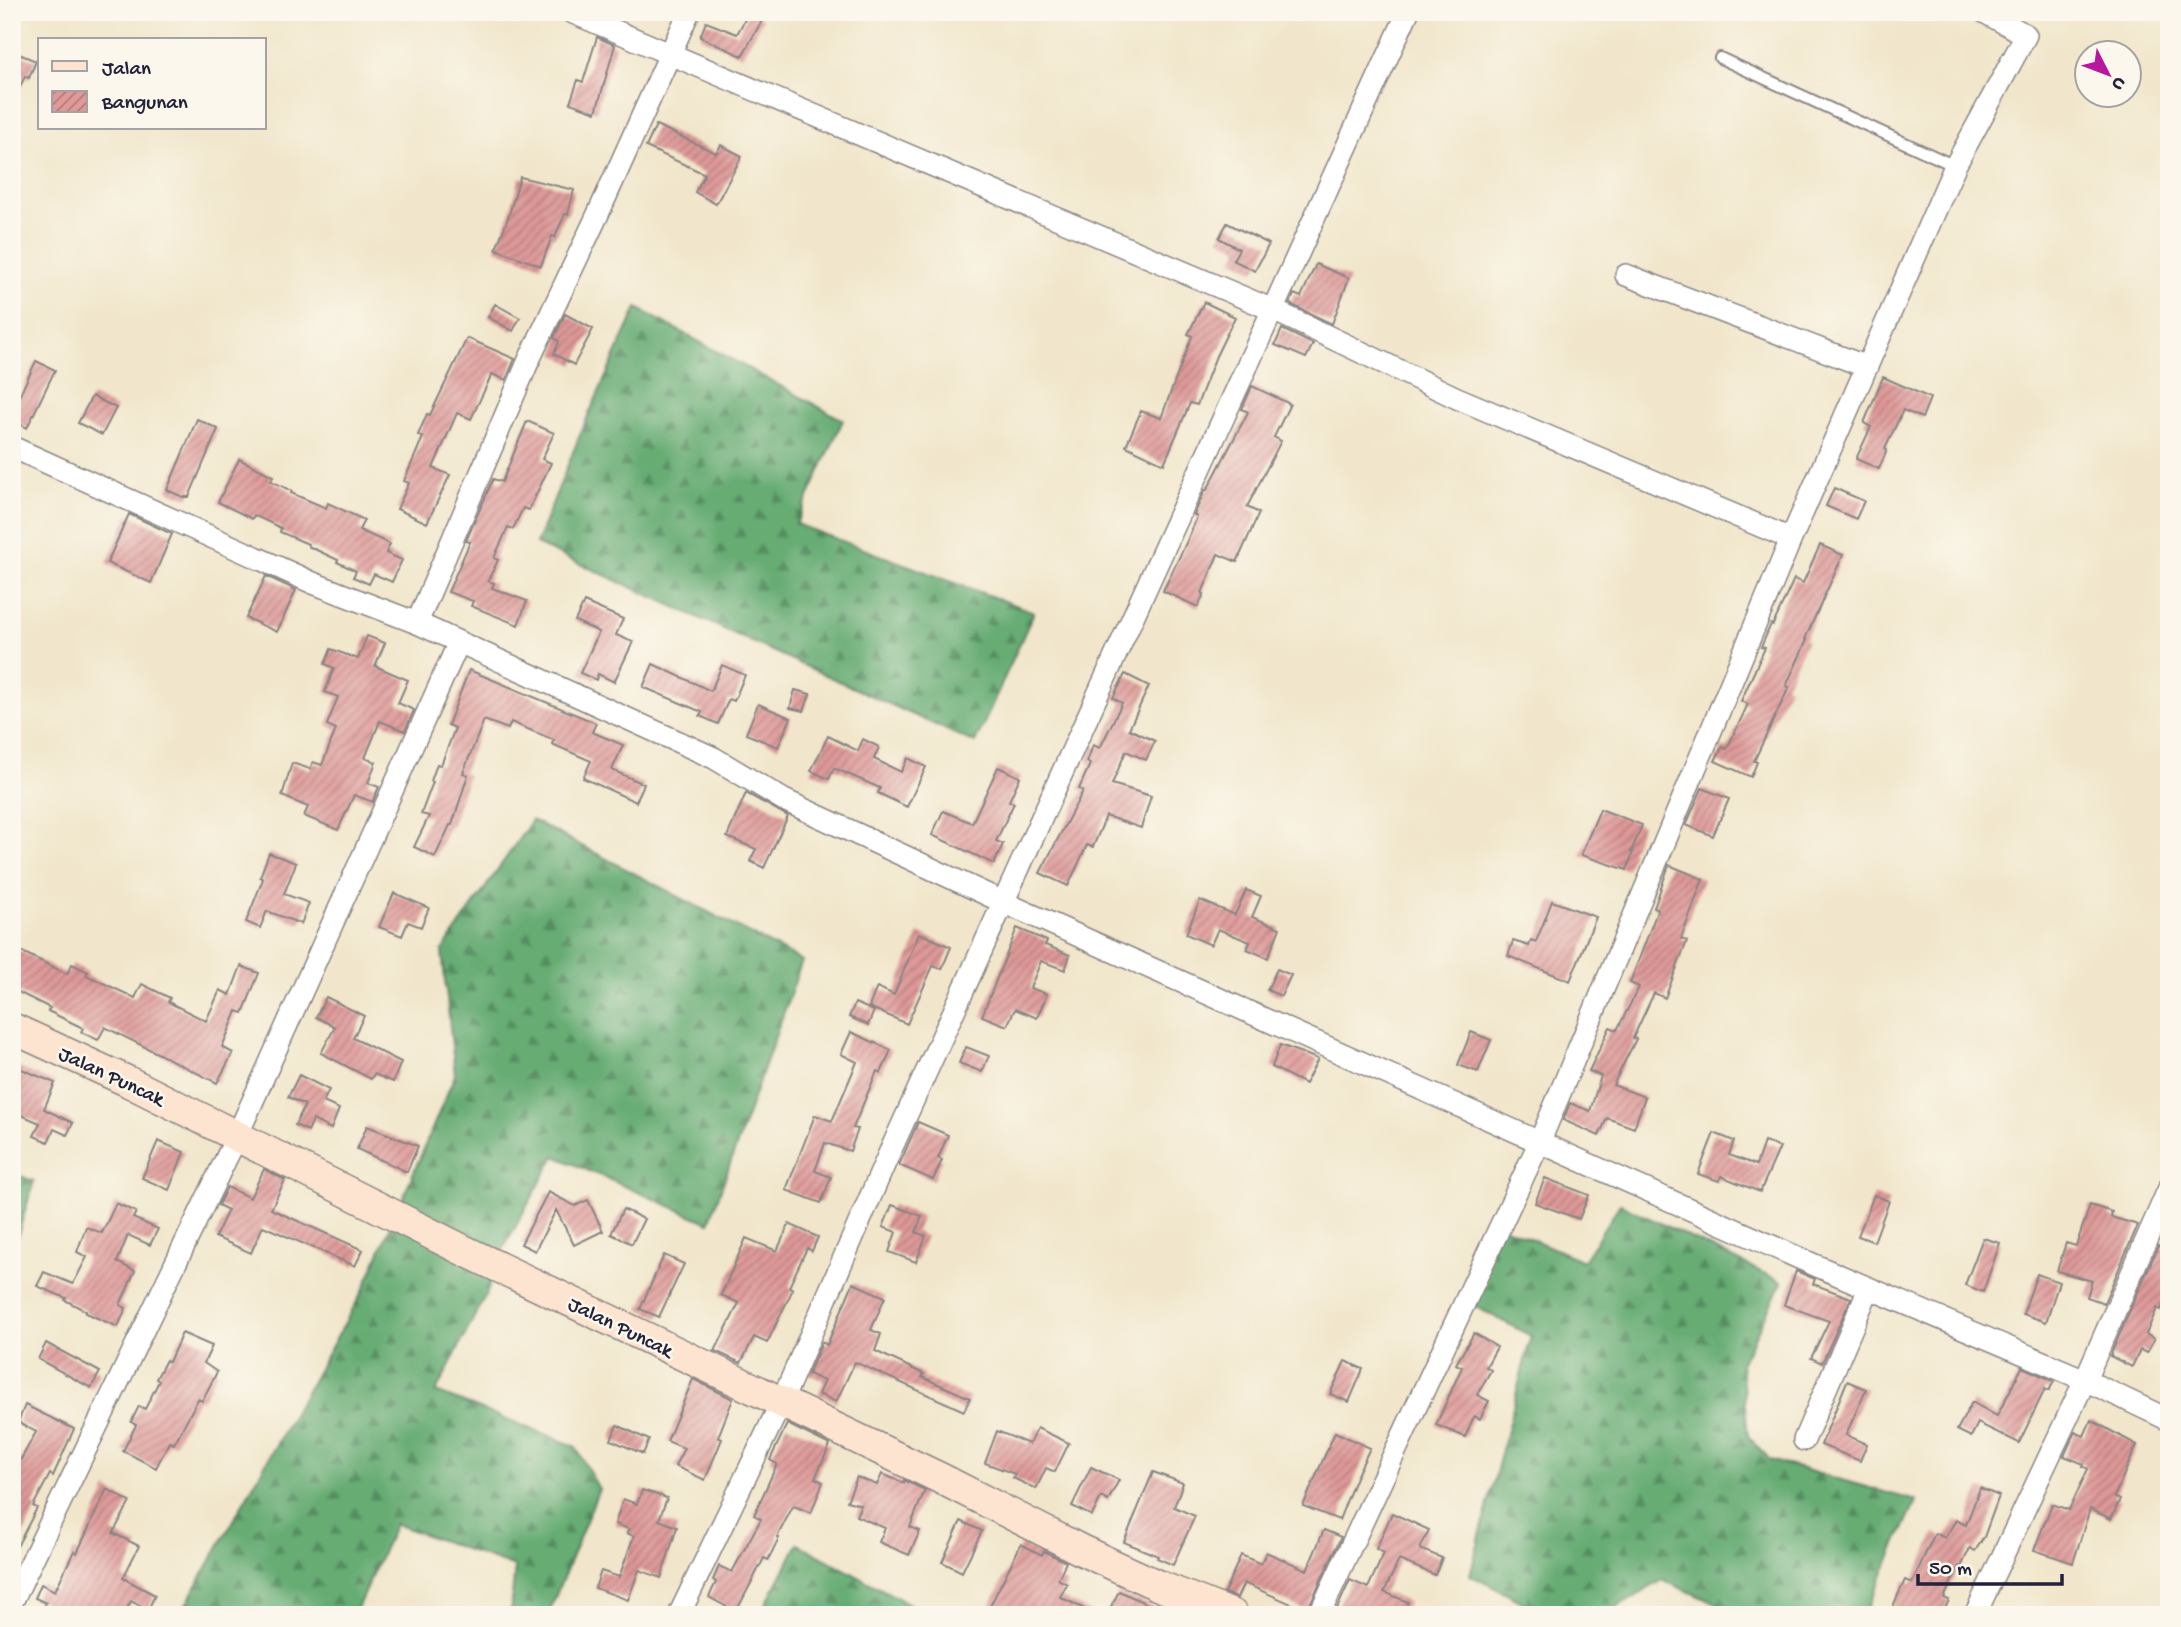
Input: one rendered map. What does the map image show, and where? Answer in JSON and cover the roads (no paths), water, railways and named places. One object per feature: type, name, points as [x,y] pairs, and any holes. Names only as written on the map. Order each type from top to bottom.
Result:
[{"type":"street","points":[[571,12],[1273,310],[1457,398],[1791,538]]},
{"type":"street","points":[[417,622],[528,362],[689,12]]},
{"type":"street","points":[[679,1615],[781,1403],[888,1156],[1408,12]]},
{"type":"street","points":[[1319,1615],[1540,1142],[1791,538],[1955,166],[2026,35],[1984,12]]},
{"type":"street","points":[[1626,275],[1867,368]]},
{"type":"street","points":[[12,447],[276,567],[417,622],[714,758],[799,807],[1005,903],[1869,1288],[2085,1380],[2169,1420]]},
{"type":"street","points":[[12,1602],[237,1136],[459,642]]},
{"type":"street","name":"Jalan Puncak","points":[[12,1028],[237,1136],[463,1250],[942,1479],[1116,1567],[1233,1615]]},
{"type":"street","points":[[1975,1615],[2085,1380],[2169,1188]]},
{"type":"street","points":[[1804,1440],[1869,1288]]},
{"type":"lane","points":[[1720,58],[1955,166]]}]
